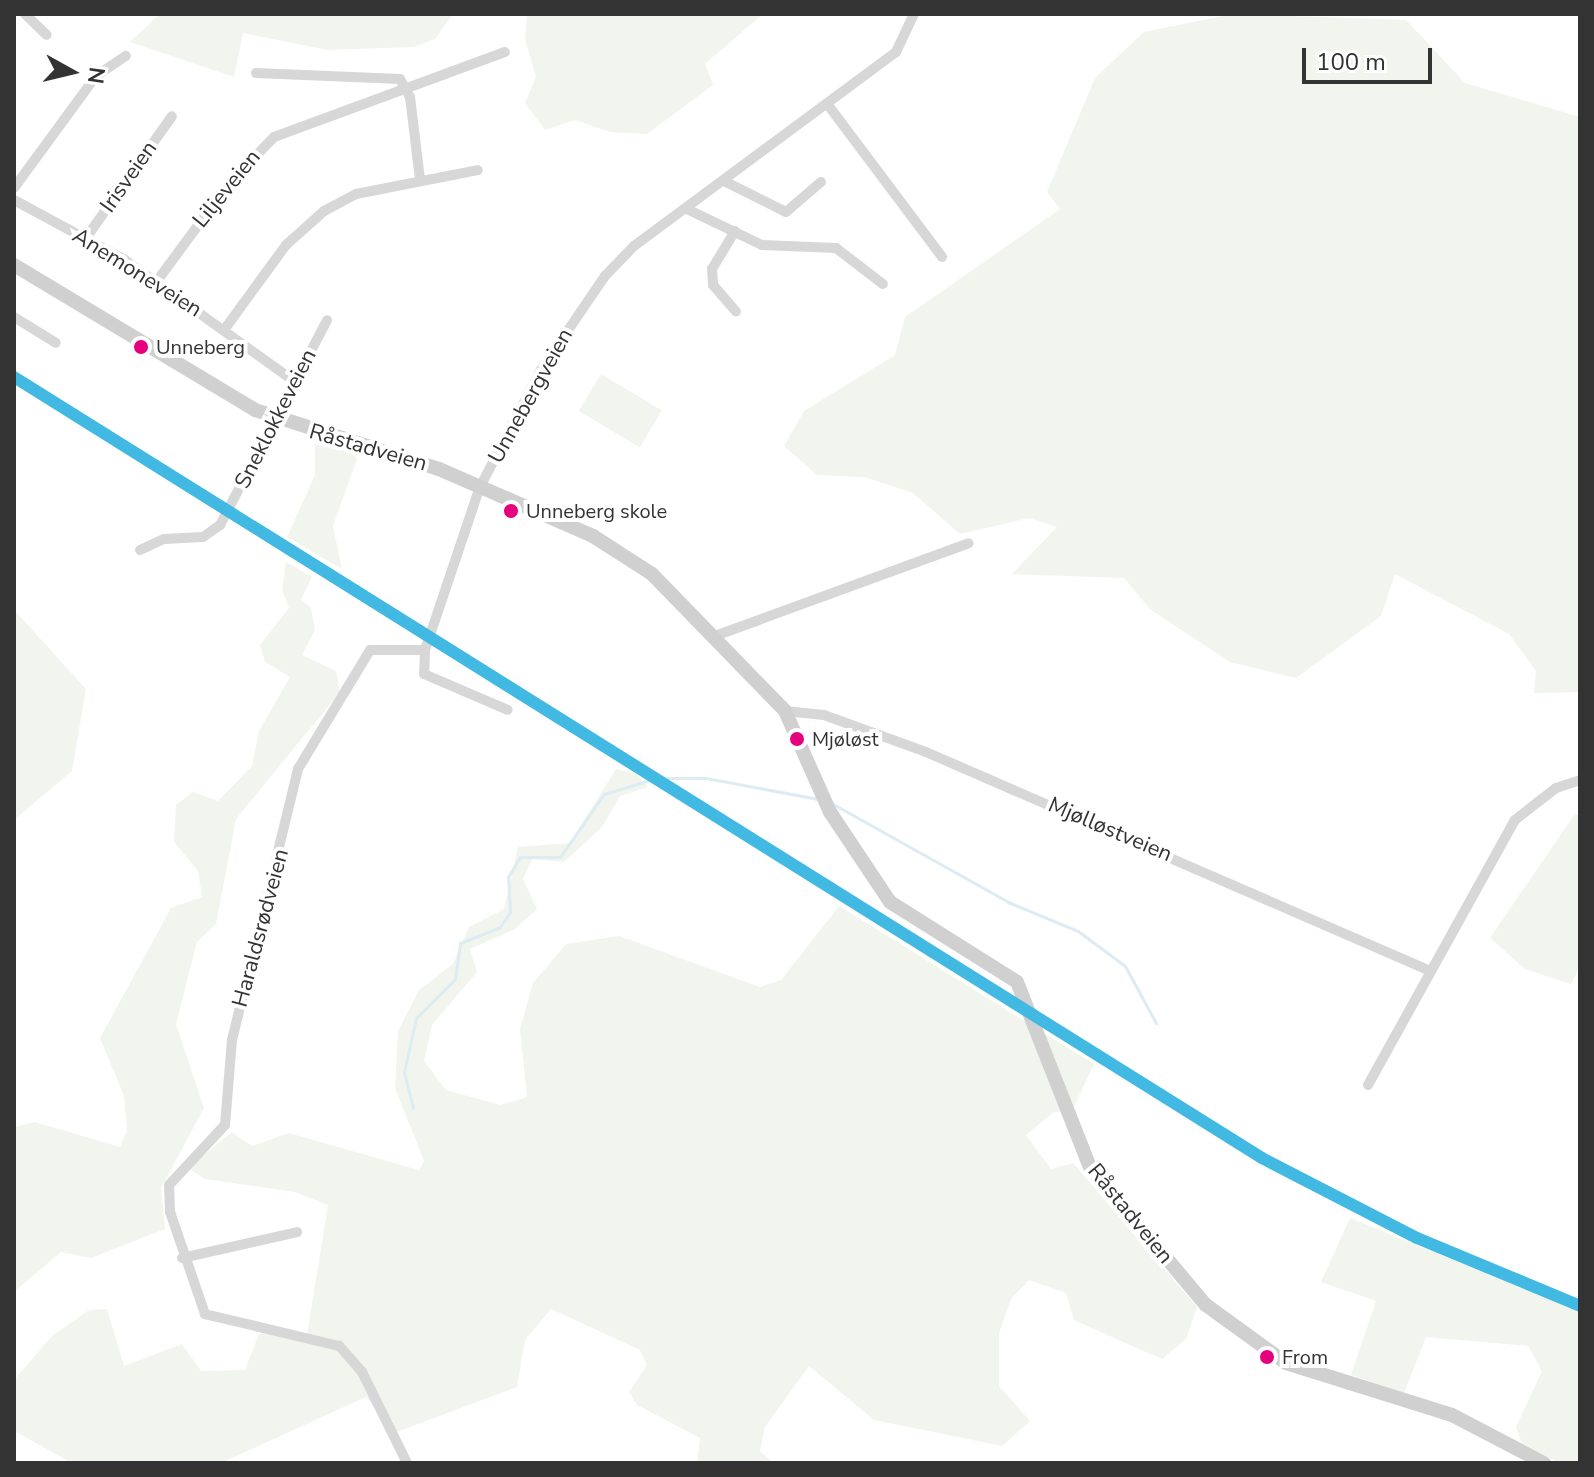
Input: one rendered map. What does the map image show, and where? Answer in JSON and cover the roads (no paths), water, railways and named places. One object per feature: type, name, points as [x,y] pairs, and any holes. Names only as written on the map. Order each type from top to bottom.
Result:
[{"type":"main road","name":"Råstadveien","points":[[14,265],[274,419],[480,487],[618,550],[715,636],[785,711],[830,812],[890,902],[998,966],[1023,990],[1090,1167],[1223,1320],[1303,1370],[1452,1415],[1544,1463]]},
{"type":"street","points":[[25,14],[47,35]]},
{"type":"street","name":"Unnebergveien","points":[[480,487],[541,370],[605,276],[634,246],[689,210],[896,52],[914,14]]},
{"type":"street","name":"Liljeveien","points":[[157,281],[264,144],[505,52]]},
{"type":"street","points":[[14,188],[96,76],[126,56]]},
{"type":"street","points":[[256,73],[344,82],[393,76],[405,88],[420,180]]},
{"type":"street","points":[[828,105],[942,257]]},
{"type":"street","name":"Irisveien","points":[[86,238],[172,116]]},
{"type":"street","points":[[224,330],[286,245],[324,211],[356,194],[478,170]]},
{"type":"street","points":[[726,182],[786,212],[821,182]]},
{"type":"street","name":"Anemoneveien","points":[[14,200],[86,238],[157,281],[294,381]]},
{"type":"street","points":[[689,210],[762,245],[836,248],[883,284]]},
{"type":"street","points":[[735,231],[712,269],[713,285],[736,311]]},
{"type":"street","points":[[14,317],[56,343]]},
{"type":"street","name":"Sneklokkeveien","points":[[140,550],[214,532],[327,320]]},
{"type":"street","points":[[480,487],[425,650],[424,674],[508,710]]},
{"type":"street","points":[[715,636],[969,543]]},
{"type":"street","name":"Haraldsrødveien","points":[[407,1463],[362,1372],[339,1346],[205,1314],[182,1258],[169,1185],[225,1125],[232,1040],[298,769],[370,650],[425,650]]},
{"type":"street","name":"Mjølløstveien","points":[[785,711],[824,715],[896,740],[1428,970]]},
{"type":"street","points":[[1368,1085],[1428,970],[1515,820],[1556,788],[1580,780]]},
{"type":"street","points":[[182,1258],[297,1232]]},
{"type":"waterway","points":[[413,1108],[404,1072],[416,1018],[455,979],[460,943],[500,927],[510,912],[508,877],[520,857],[560,857],[604,794],[657,778],[706,778],[818,799]]},
{"type":"waterway","points":[[833,804],[1008,902],[1078,931],[1125,966],[1156,1023]]},
{"type":"place","name":"Unneberg","points":[[141,347]]},
{"type":"place","name":"Unneberg skole","points":[[511,511]]},
{"type":"place","name":"Mjøløst","points":[[797,739]]},
{"type":"place","name":"From","points":[[1267,1357]]}]
